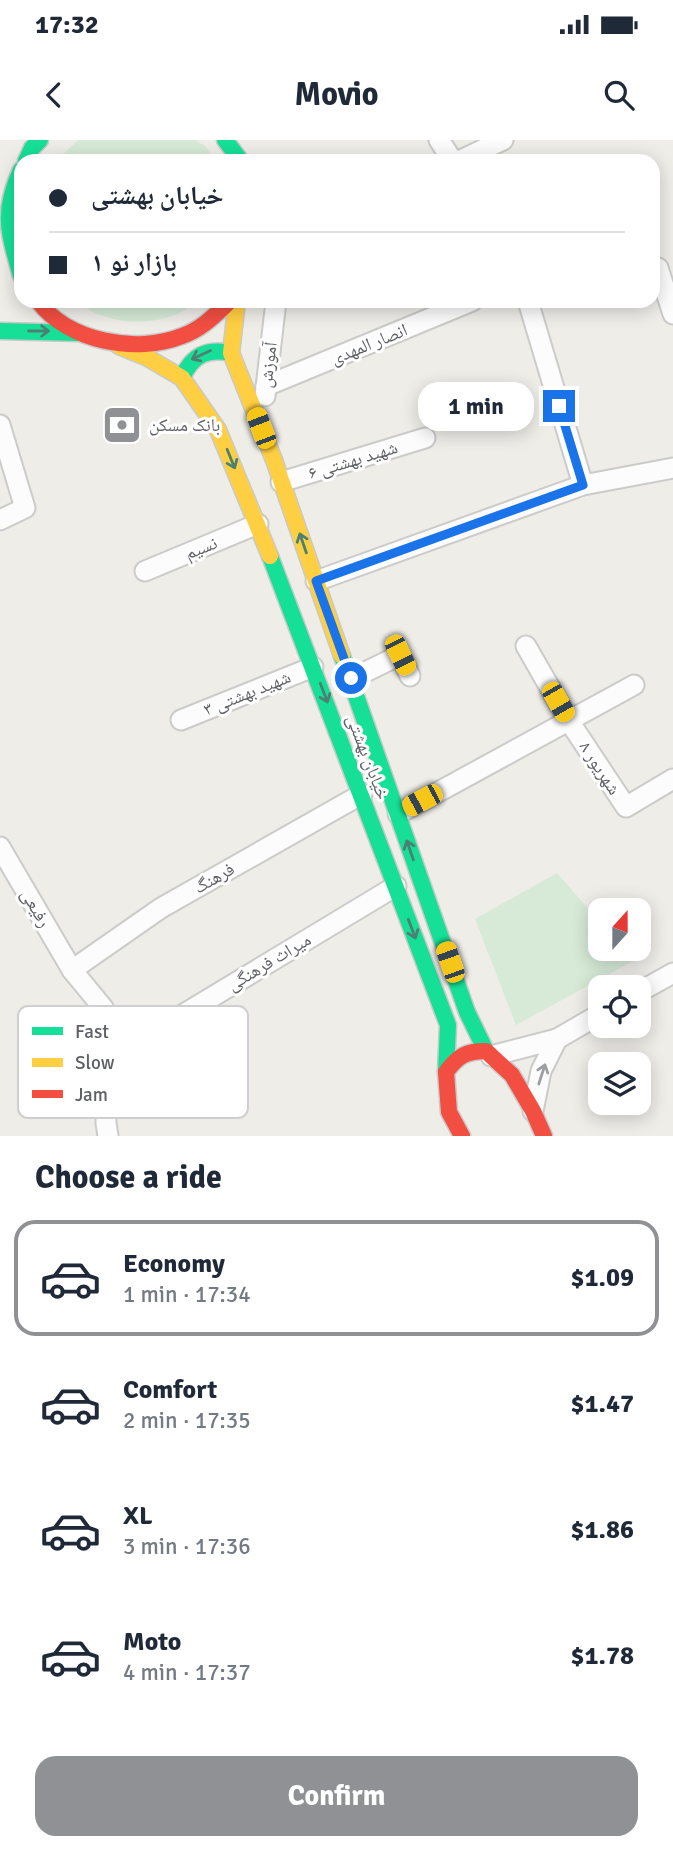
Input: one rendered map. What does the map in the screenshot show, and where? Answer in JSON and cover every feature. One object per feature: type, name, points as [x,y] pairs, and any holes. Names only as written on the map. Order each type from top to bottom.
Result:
[{"type":"main road","points":[[29,154],[40,140]]},
{"type":"main road","points":[[225,140],[244,154]]},
{"type":"main road","points":[[0,168],[13,187],[3,230],[14,258]]},
{"type":"main road","points":[[43,308],[77,333]]},
{"type":"main road","points":[[119,346],[162,343],[202,326],[222,308]]},
{"type":"main road","name":"خیابان بهشتی","points":[[236,308],[231,353],[281,482],[467,1012],[488,1053],[512,1074],[544,1136]]},
{"type":"main road","points":[[0,331],[77,333]]},
{"type":"main road","name":"خیابان بهشتی","points":[[77,333],[148,358],[182,378],[218,430],[258,524],[448,1025],[446,1072],[449,1112],[462,1136]]},
{"type":"main road","points":[[182,378],[192,358],[202,352],[222,350],[231,353]]},
{"type":"main road","points":[[446,1072],[457,1056],[467,1051],[488,1053]]},
{"type":"street","points":[[474,154],[503,140]]},
{"type":"street","points":[[660,274],[673,314]]},
{"type":"street","name":"آموزش","points":[[261,428],[275,308]]},
{"type":"street","name":"انصار المهدی","points":[[266,386],[455,308]]},
{"type":"street","points":[[530,308],[583,485]]},
{"type":"street","points":[[0,425],[25,508],[0,520]]},
{"type":"street","name":"شهید بهشتی ۶","points":[[281,482],[425,438]]},
{"type":"street","points":[[316,581],[583,485],[673,468]]},
{"type":"street","name":"نسیم","points":[[145,571],[258,524]]},
{"type":"street","name":"۸ شهریور","points":[[526,646],[569,721],[626,807],[673,779]]},
{"type":"street","points":[[351,678],[400,655],[410,676]]},
{"type":"street","name":"شهید بهشتی ۳","points":[[181,720],[313,667]]},
{"type":"street","points":[[398,814],[634,685]]},
{"type":"street","name":"فرهنگ","points":[[72,970],[161,908],[362,794]]},
{"type":"street","name":"رفیعی","points":[[0,847],[72,970],[102,1006]]},
{"type":"street","name":"میراث فرهنگی","points":[[196,1006],[396,886]]},
{"type":"street","points":[[651,985],[673,973]]},
{"type":"street","points":[[488,1053],[557,1039],[588,1021]]},
{"type":"street","points":[[533,1111],[541,1071],[557,1039]]},
{"type":"street","name":"رفیعی","points":[[106,1118],[108,1136]]},
{"type":"green space","points":[[78,140],[195,140],[205,146],[211,154],[63,154]]},
{"type":"green space","points":[[86,308],[188,308],[163,319],[136,322],[98,314]]},
{"type":"green space","points":[[557,873],[588,908],[588,961],[633,961],[608,975],[588,975],[588,986],[516,1025],[475,919]]},
{"type":"traffic: fast","points":[[29,154],[40,140]]},
{"type":"traffic: fast","points":[[225,140],[236,154]]},
{"type":"traffic: fast","points":[[14,188],[9,211],[14,251]]},
{"type":"traffic: fast","points":[[0,331],[77,333]]},
{"type":"traffic: fast","points":[[182,378],[190,364],[201,355],[231,353]]},
{"type":"traffic: fast","points":[[270,556],[448,1025],[446,1072]]},
{"type":"traffic: fast","points":[[342,656],[467,1012],[486,1051]]},
{"type":"traffic: slow","points":[[236,308],[231,353],[274,460],[342,656]]},
{"type":"traffic: slow","points":[[119,346],[148,358],[182,378],[218,430],[270,556]]},
{"type":"traffic: jam","points":[[44,308],[67,326],[85,335],[125,344],[145,344],[182,336],[196,330],[222,308]]},
{"type":"traffic: jam","points":[[462,1136],[449,1112],[446,1072],[463,1056],[486,1051],[512,1075],[544,1136]]},
{"type":"place","name":"بانک مسکن","points":[[122,425]]},
{"type":"route","points":[[351,678],[316,581],[583,485],[559,406]]}]
